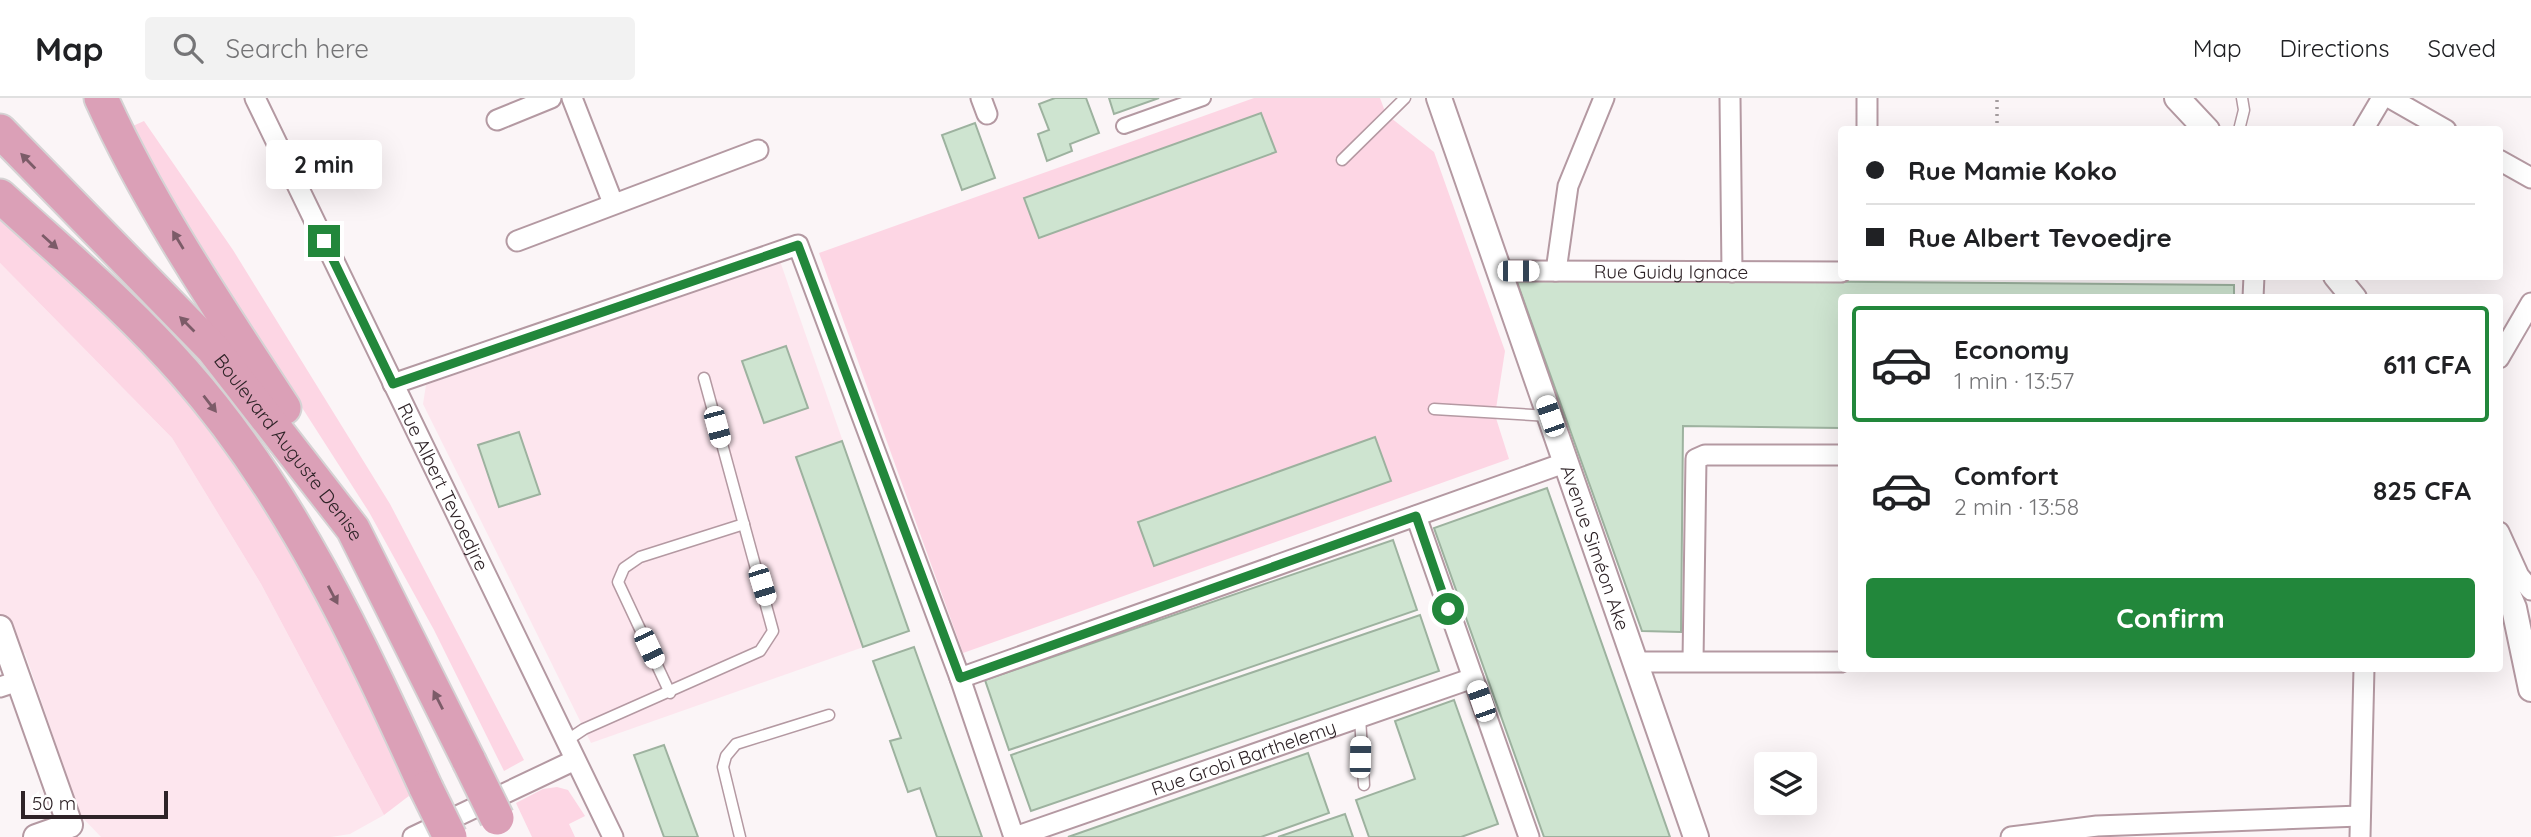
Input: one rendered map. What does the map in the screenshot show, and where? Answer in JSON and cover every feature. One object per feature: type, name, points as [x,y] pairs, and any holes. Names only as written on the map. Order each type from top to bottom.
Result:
[{"type":"highway","points":[[101,98],[120,142],[202,281],[321,465],[354,528]]},
{"type":"highway","name":"Boulevard Auguste Denise","points":[[0,131],[213,349],[354,528],[501,827]]},
{"type":"highway","name":"Boulevard Auguste Denise","points":[[0,196],[109,296],[184,372],[241,443],[315,562],[372,670],[450,837]]},
{"type":"street","name":"Rue Albert Tevoedjre","points":[[255,98],[613,837]]},
{"type":"street","points":[[497,120],[551,98]]},
{"type":"street","points":[[572,98],[613,203]]},
{"type":"street","points":[[1124,126],[1203,98]]},
{"type":"street","name":"Avenue Siméon Ake","points":[[1439,98],[1696,837]]},
{"type":"street","points":[[1556,271],[1568,186],[1604,98]]},
{"type":"street","points":[[1730,98],[1732,272]]},
{"type":"street","points":[[1867,98],[1867,126]]},
{"type":"street","points":[[2177,98],[2203,126]]},
{"type":"street","points":[[2365,126],[2382,98]]},
{"type":"street","points":[[2390,98],[2439,126]]},
{"type":"street","points":[[517,241],[758,149]]},
{"type":"street","points":[[2503,162],[2531,178]]},
{"type":"street","points":[[393,384],[798,245],[960,678],[1015,837]]},
{"type":"street","name":"Rue Guidy Ignace","points":[[1499,271],[1838,272]]},
{"type":"street","points":[[2339,280],[2351,294]]},
{"type":"street","points":[[2503,351],[2531,303]]},
{"type":"street","points":[[1693,661],[1696,460],[1705,455],[1838,456]]},
{"type":"street","points":[[960,678],[1567,462]]},
{"type":"street","points":[[1416,516],[1528,837]]},
{"type":"street","points":[[2503,541],[2519,576],[2531,590]]},
{"type":"street","points":[[2506,611],[2531,689]]},
{"type":"street","points":[[0,628],[9,684],[76,831],[36,837]]},
{"type":"street","points":[[1636,662],[1838,662]]},
{"type":"street","points":[[2360,837],[2364,672]]},
{"type":"street","name":"Rue Grobi Barthelemy","points":[[1015,837],[1473,678]]},
{"type":"street","points":[[413,837],[575,760]]},
{"type":"street","points":[[2011,837],[2097,826],[2360,816]]},
{"type":"lane","points":[[1342,160],[1405,98]]},
{"type":"lane","points":[[2240,126],[2244,110],[2242,98]]},
{"type":"lane","points":[[566,741],[584,729],[760,651],[773,631],[704,378]]},
{"type":"lane","points":[[1434,409],[1550,416]]},
{"type":"lane","points":[[670,693],[618,582],[624,568],[640,557],[744,524]]},
{"type":"lane","points":[[740,837],[723,767],[726,756],[736,744],[829,715]]},
{"type":"lane","points":[[1360,717],[1360,757],[1364,785]]},
{"type":"path","points":[[1997,98],[1997,126]]},
{"type":"shaded area","points":[[1254,98],[1380,98],[1386,114],[1434,152],[1505,351],[1495,415],[1509,459],[963,653],[819,253]]},
{"type":"shaded area","points":[[144,121],[233,250],[390,504],[524,760],[504,771],[434,630],[369,512],[124,130]]},
{"type":"shaded area","points":[[0,220],[103,305],[175,381],[230,450],[296,558],[418,789],[384,815],[261,584],[172,438],[0,263]]},
{"type":"shaded area","points":[[780,261],[909,631],[591,743],[423,404],[426,385]]},
{"type":"shaded area","points":[[0,263],[172,438],[261,584],[384,815],[350,834],[331,837],[101,837],[80,815],[25,653],[0,662]]},
{"type":"shaded area","points":[[557,787],[568,790],[585,816],[569,824],[575,837],[532,837],[516,803],[543,789]]},
{"type":"building","points":[[1055,98],[1086,98],[1099,133],[1070,144],[1072,151],[1047,161],[1038,134],[1049,130],[1039,104]]},
{"type":"building","points":[[1109,98],[1159,98],[1114,114]]},
{"type":"building","points":[[1261,113],[1276,152],[1039,238],[1024,198]]},
{"type":"building","points":[[975,123],[995,178],[962,190],[942,135]]},
{"type":"building","points":[[1516,279],[2234,285],[2234,294],[1838,294],[1838,428],[1683,426],[1681,632],[1642,631]]},
{"type":"building","points":[[786,346],[808,408],[764,423],[742,361]]},
{"type":"building","points":[[519,432],[540,494],[499,507],[478,445]]},
{"type":"building","points":[[1375,437],[1391,481],[1154,566],[1138,522]]},
{"type":"building","points":[[842,441],[909,631],[863,647],[796,457]]},
{"type":"building","points":[[1547,488],[1670,837],[1544,837],[1434,528]]},
{"type":"building","points":[[1393,540],[1417,610],[1009,750],[985,680]]},
{"type":"building","points":[[1420,615],[1439,671],[1031,811],[1011,755]]},
{"type":"building","points":[[914,647],[982,837],[937,837],[920,788],[908,792],[890,741],[901,738],[873,661]]},
{"type":"building","points":[[1454,700],[1498,824],[1461,837],[1369,837],[1356,800],[1415,779],[1395,721]]},
{"type":"building","points":[[664,745],[698,837],[664,837],[634,755]]},
{"type":"building","points":[[1308,753],[1329,813],[1261,837],[1068,837]]},
{"type":"building","points":[[1345,814],[1353,837],[1278,837]]},
{"type":"route","points":[[324,241],[393,384],[798,245],[960,678],[1416,516],[1448,609]]}]
